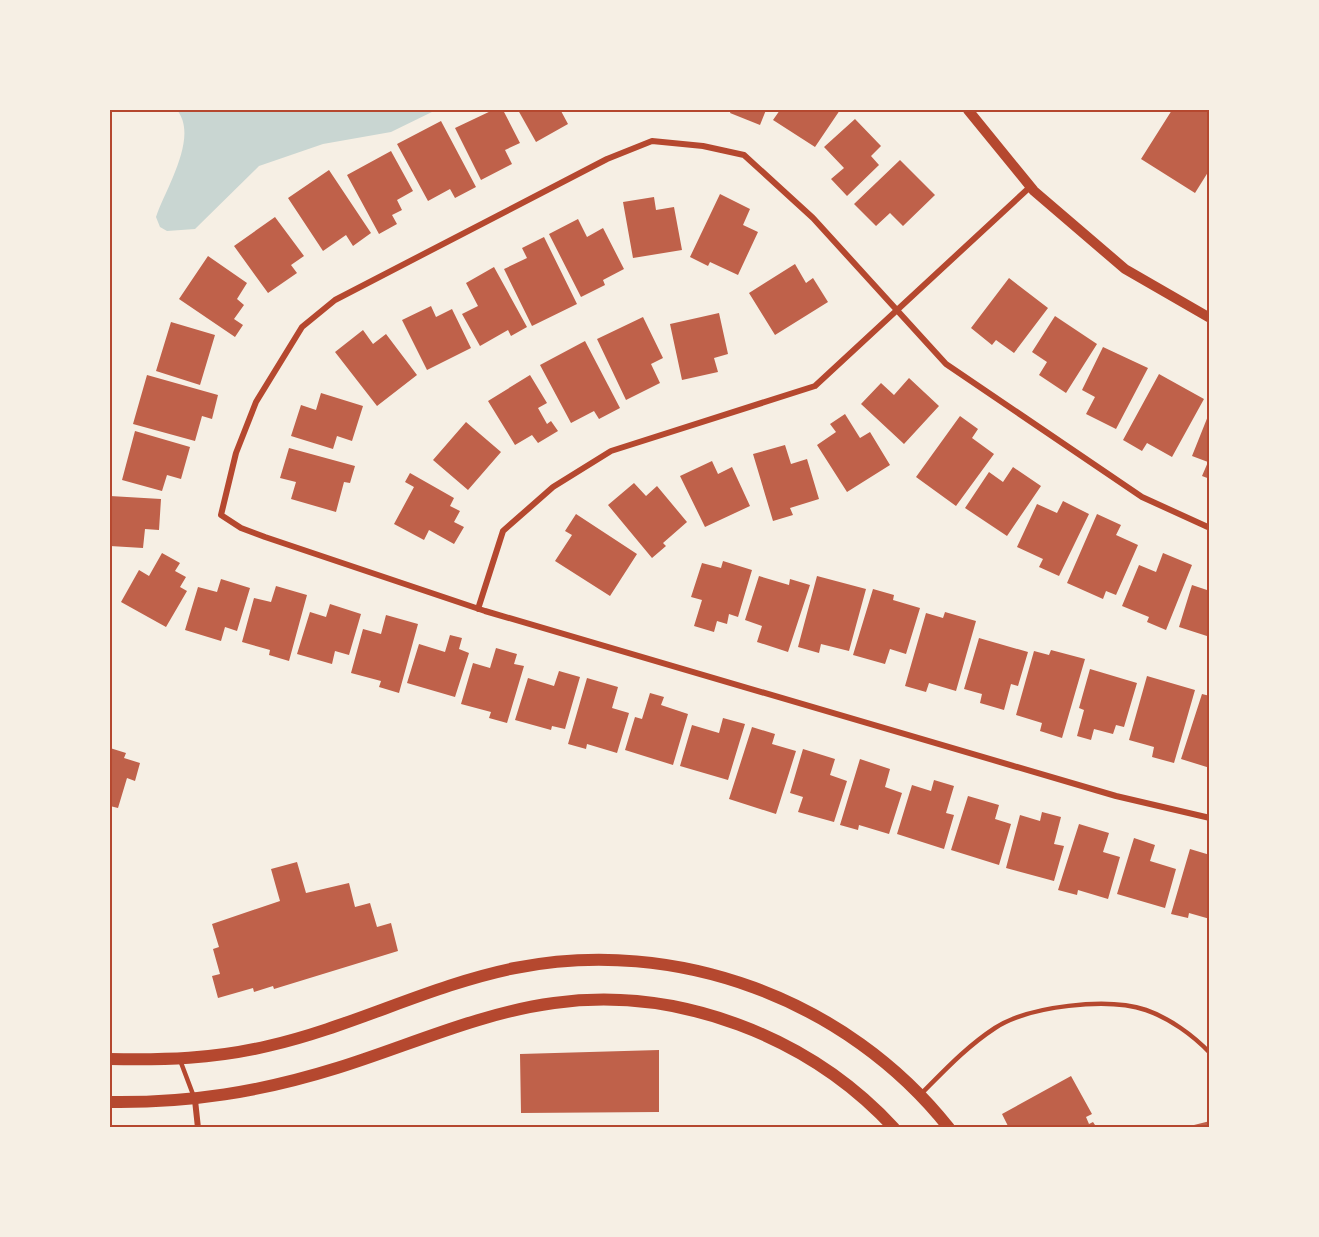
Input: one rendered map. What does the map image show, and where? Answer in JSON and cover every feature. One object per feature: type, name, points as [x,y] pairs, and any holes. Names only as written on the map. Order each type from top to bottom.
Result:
[{"type":"main road","points":[[110,1059],[180,1060],[269,1046],[436,990],[514,968],[591,959],[626,959],[685,967],[744,983],[802,1008],[870,1050],[920,1095],[949,1128]]},
{"type":"main road","points":[[110,1102],[195,1100],[278,1085],[490,1016],[554,1003],[624,1000],[676,1006],[731,1021],[783,1044],[819,1064],[872,1103],[894,1128]]},
{"type":"street","points":[[968,110],[1030,187],[1125,268],[1209,318]]},
{"type":"street","points":[[1209,528],[1142,497],[946,364],[813,218],[744,155],[703,146],[652,141],[607,159],[335,300],[302,327],[256,402],[236,453],[221,515],[249,531],[478,609],[1116,796],[1209,818]]},
{"type":"street","points":[[478,609],[503,531],[553,487],[611,451],[815,386],[1030,187]]},
{"type":"street","points":[[195,1100],[198,1128]]},
{"type":"lane","points":[[920,1095],[961,1053],[997,1027],[1040,1011],[1096,1004],[1144,1010],[1173,1023],[1209,1053]]},
{"type":"lane","points":[[180,1060],[195,1100]]},
{"type":"shaded area","points":[[177,110],[280,110],[291,112],[436,110],[391,132],[323,144],[259,166],[195,229],[167,231],[160,227],[156,217],[183,148],[183,121]]},
{"type":"building","points":[[493,110],[503,110],[520,143],[505,150],[512,164],[481,180],[455,128]]},
{"type":"building","points":[[518,110],[564,110],[561,111],[568,124],[536,142]]},
{"type":"building","points":[[731,110],[766,110],[760,125],[730,113]]},
{"type":"building","points":[[780,110],[840,110],[815,147],[773,120]]},
{"type":"building","points":[[1172,110],[1210,110],[1210,169],[1195,193],[1141,159]]},
{"type":"building","points":[[855,119],[881,146],[871,156],[879,165],[847,196],[831,179],[844,168],[824,147]]},
{"type":"building","points":[[441,121],[476,187],[455,198],[450,189],[428,201],[397,144]]},
{"type":"building","points":[[391,151],[413,191],[397,200],[402,210],[392,215],[397,224],[379,234],[347,175]]},
{"type":"building","points":[[900,160],[935,195],[903,226],[890,213],[876,226],[854,204]]},
{"type":"building","points":[[329,170],[371,233],[353,246],[346,235],[323,251],[288,198]]},
{"type":"building","points":[[720,194],[750,209],[743,225],[758,232],[738,275],[710,262],[708,266],[690,257]]},
{"type":"building","points":[[654,197],[656,210],[674,207],[682,250],[633,258],[623,202]]},
{"type":"building","points":[[275,217],[304,256],[291,265],[297,273],[268,293],[234,246]]},
{"type":"building","points":[[578,219],[587,237],[603,228],[624,269],[603,280],[605,285],[581,297],[549,234]]},
{"type":"building","points":[[544,237],[577,304],[532,326],[504,269],[527,258],[522,248]]},
{"type":"building","points":[[208,256],[247,283],[237,299],[244,305],[234,319],[243,325],[235,337],[179,299]]},
{"type":"building","points":[[795,264],[806,283],[813,278],[828,302],[775,335],[749,293]]},
{"type":"building","points":[[494,267],[527,327],[511,336],[508,330],[480,346],[462,314],[478,306],[466,283]]},
{"type":"building","points":[[1009,278],[1048,308],[1014,353],[996,340],[992,345],[971,328]]},
{"type":"building","points":[[431,306],[436,317],[452,309],[471,348],[427,370],[402,320]]},
{"type":"building","points":[[719,313],[728,354],[714,358],[718,372],[682,380],[670,324]]},
{"type":"building","points":[[1055,316],[1097,344],[1066,393],[1039,375],[1047,362],[1032,352]]},
{"type":"building","points":[[643,317],[663,358],[651,364],[660,383],[626,400],[597,339]]},
{"type":"building","points":[[171,322],[215,335],[200,385],[156,371]]},
{"type":"building","points":[[363,330],[373,344],[386,334],[417,375],[377,406],[335,352]]},
{"type":"building","points":[[585,341],[620,408],[599,419],[594,411],[571,423],[540,365]]},
{"type":"building","points":[[1103,347],[1148,368],[1116,429],[1086,414],[1095,397],[1082,390]]},
{"type":"building","points":[[1159,374],[1204,399],[1172,457],[1147,443],[1142,451],[1123,440]]},
{"type":"building","points":[[147,375],[218,395],[212,419],[202,416],[195,441],[133,424]]},
{"type":"building","points":[[530,375],[547,403],[538,408],[547,424],[551,421],[558,431],[538,443],[532,435],[515,445],[488,401]]},
{"type":"building","points":[[909,378],[939,406],[904,444],[861,404],[881,383],[894,395]]},
{"type":"building","points":[[321,393],[363,406],[352,441],[337,436],[333,449],[291,436],[301,405],[316,410]]},
{"type":"building","points":[[845,414],[860,438],[870,432],[890,465],[847,492],[817,445],[836,432],[830,424]]},
{"type":"building","points":[[960,416],[978,429],[972,438],[994,454],[956,506],[916,477]]},
{"type":"building","points":[[1208,416],[1210,417],[1210,479],[1202,476],[1208,462],[1192,456]]},
{"type":"building","points":[[466,422],[501,452],[468,490],[433,460]]},
{"type":"building","points":[[135,431],[190,447],[181,479],[167,475],[162,491],[122,480]]},
{"type":"building","points":[[785,445],[791,464],[807,459],[819,499],[790,508],[793,515],[773,521],[753,454]]},
{"type":"building","points":[[289,448],[355,466],[350,483],[344,482],[336,512],[291,499],[296,482],[280,478]]},
{"type":"building","points":[[712,461],[718,474],[732,467],[750,506],[705,527],[680,476]]},
{"type":"building","points":[[1013,467],[1041,486],[1007,536],[965,508],[989,472],[1003,482]]},
{"type":"building","points":[[410,473],[454,498],[450,506],[460,511],[454,522],[464,527],[454,544],[429,530],[424,540],[394,524],[414,487],[405,482]]},
{"type":"building","points":[[634,483],[646,496],[657,486],[687,522],[663,543],[666,546],[652,558],[608,505]]},
{"type":"building","points":[[110,496],[161,499],[159,530],[145,529],[143,548],[110,546]]},
{"type":"building","points":[[1063,501],[1089,514],[1059,576],[1039,567],[1043,559],[1017,547],[1037,504],[1057,513]]},
{"type":"building","points":[[576,514],[637,554],[610,596],[555,561],[572,535],[565,531]]},
{"type":"building","points":[[1097,514],[1121,525],[1116,535],[1138,545],[1116,595],[1106,591],[1103,599],[1067,583]]},
{"type":"building","points":[[162,553],[180,563],[175,571],[186,577],[180,587],[187,591],[166,627],[121,602],[139,570],[149,576]]},
{"type":"building","points":[[1163,553],[1192,565],[1166,630],[1147,622],[1149,617],[1122,606],[1139,565],[1156,572]]},
{"type":"building","points":[[723,561],[752,570],[738,617],[729,614],[727,624],[717,621],[714,632],[694,626],[702,600],[691,597],[702,563],[721,568]]},
{"type":"building","points":[[759,576],[789,585],[790,579],[810,585],[788,652],[757,642],[762,626],[745,620]]},
{"type":"building","points":[[817,576],[866,589],[849,651],[821,644],[819,653],[798,647]]},
{"type":"building","points":[[221,579],[250,588],[237,631],[225,627],[221,641],[185,630],[198,587],[217,592]]},
{"type":"building","points":[[1192,585],[1210,591],[1210,637],[1179,627]]},
{"type":"building","points":[[276,586],[307,595],[289,661],[269,655],[270,650],[242,642],[254,598],[271,602]]},
{"type":"building","points":[[873,589],[894,595],[893,600],[920,608],[906,654],[890,649],[885,664],[853,655]]},
{"type":"building","points":[[330,604],[361,614],[349,655],[335,651],[332,664],[297,654],[310,612],[326,617]]},
{"type":"building","points":[[945,612],[976,621],[956,691],[929,683],[926,692],[905,686],[926,613],[943,618]]},
{"type":"building","points":[[386,615],[418,624],[399,693],[379,687],[381,681],[351,673],[363,629],[381,634]]},
{"type":"building","points":[[450,635],[462,638],[459,649],[469,653],[455,697],[407,683],[419,644],[445,652]]},
{"type":"building","points":[[979,638],[1028,652],[1018,686],[1011,684],[1004,710],[980,703],[982,694],[964,689]]},
{"type":"building","points":[[496,648],[517,654],[514,664],[524,666],[507,723],[489,718],[491,712],[461,704],[473,663],[490,668]]},
{"type":"building","points":[[1051,650],[1085,659],[1062,738],[1040,731],[1042,723],[1016,715],[1034,651],[1049,655]]},
{"type":"building","points":[[1090,669],[1137,683],[1124,727],[1116,725],[1113,734],[1094,729],[1091,740],[1077,736],[1084,710],[1079,708]]},
{"type":"building","points":[[559,671],[580,677],[565,729],[552,726],[551,730],[515,720],[528,678],[554,686]]},
{"type":"building","points":[[1147,676],[1195,690],[1174,763],[1152,757],[1154,747],[1129,740]]},
{"type":"building","points":[[587,678],[618,687],[612,708],[629,713],[617,753],[587,744],[586,749],[568,744]]},
{"type":"building","points":[[650,693],[664,697],[661,705],[688,714],[673,765],[625,750],[635,717],[642,719]]},
{"type":"building","points":[[1202,694],[1210,696],[1210,768],[1181,759]]},
{"type":"building","points":[[723,718],[745,724],[728,780],[680,766],[692,725],[719,733]]},
{"type":"building","points":[[752,727],[775,734],[772,744],[796,751],[776,814],[729,799]]},
{"type":"building","points":[[110,748],[126,753],[124,758],[140,763],[135,781],[127,778],[118,808],[110,806]]},
{"type":"building","points":[[803,749],[835,759],[830,775],[847,781],[834,822],[798,812],[803,797],[790,793]]},
{"type":"building","points":[[860,759],[890,769],[885,787],[902,793],[889,834],[859,825],[858,830],[840,825]]},
{"type":"building","points":[[934,780],[954,786],[946,813],[954,815],[944,849],[897,834],[912,785],[931,791]]},
{"type":"building","points":[[968,796],[999,805],[995,819],[1011,824],[999,865],[951,850]]},
{"type":"building","points":[[1042,812],[1061,817],[1054,844],[1064,846],[1054,881],[1006,868],[1020,815],[1040,821]]},
{"type":"building","points":[[1079,824],[1109,833],[1103,852],[1120,857],[1108,899],[1078,890],[1077,895],[1058,890]]},
{"type":"building","points":[[1134,838],[1155,845],[1150,861],[1176,869],[1165,908],[1117,894]]},
{"type":"building","points":[[1190,849],[1210,855],[1210,919],[1189,913],[1188,918],[1171,914]]},
{"type":"building","points":[[297,862],[306,893],[349,883],[355,907],[370,903],[377,927],[391,923],[398,951],[274,989],[273,986],[254,992],[253,988],[218,998],[212,976],[220,974],[213,949],[219,947],[212,924],[280,901],[271,869]]},
{"type":"building","points":[[659,1050],[659,1112],[521,1113],[520,1054]]},
{"type":"building","points":[[1071,1076],[1092,1114],[1086,1117],[1089,1124],[1093,1122],[1097,1128],[1009,1128],[1002,1114]]},
{"type":"building","points":[[1210,1121],[1210,1128],[1186,1128],[1186,1127]]}]
